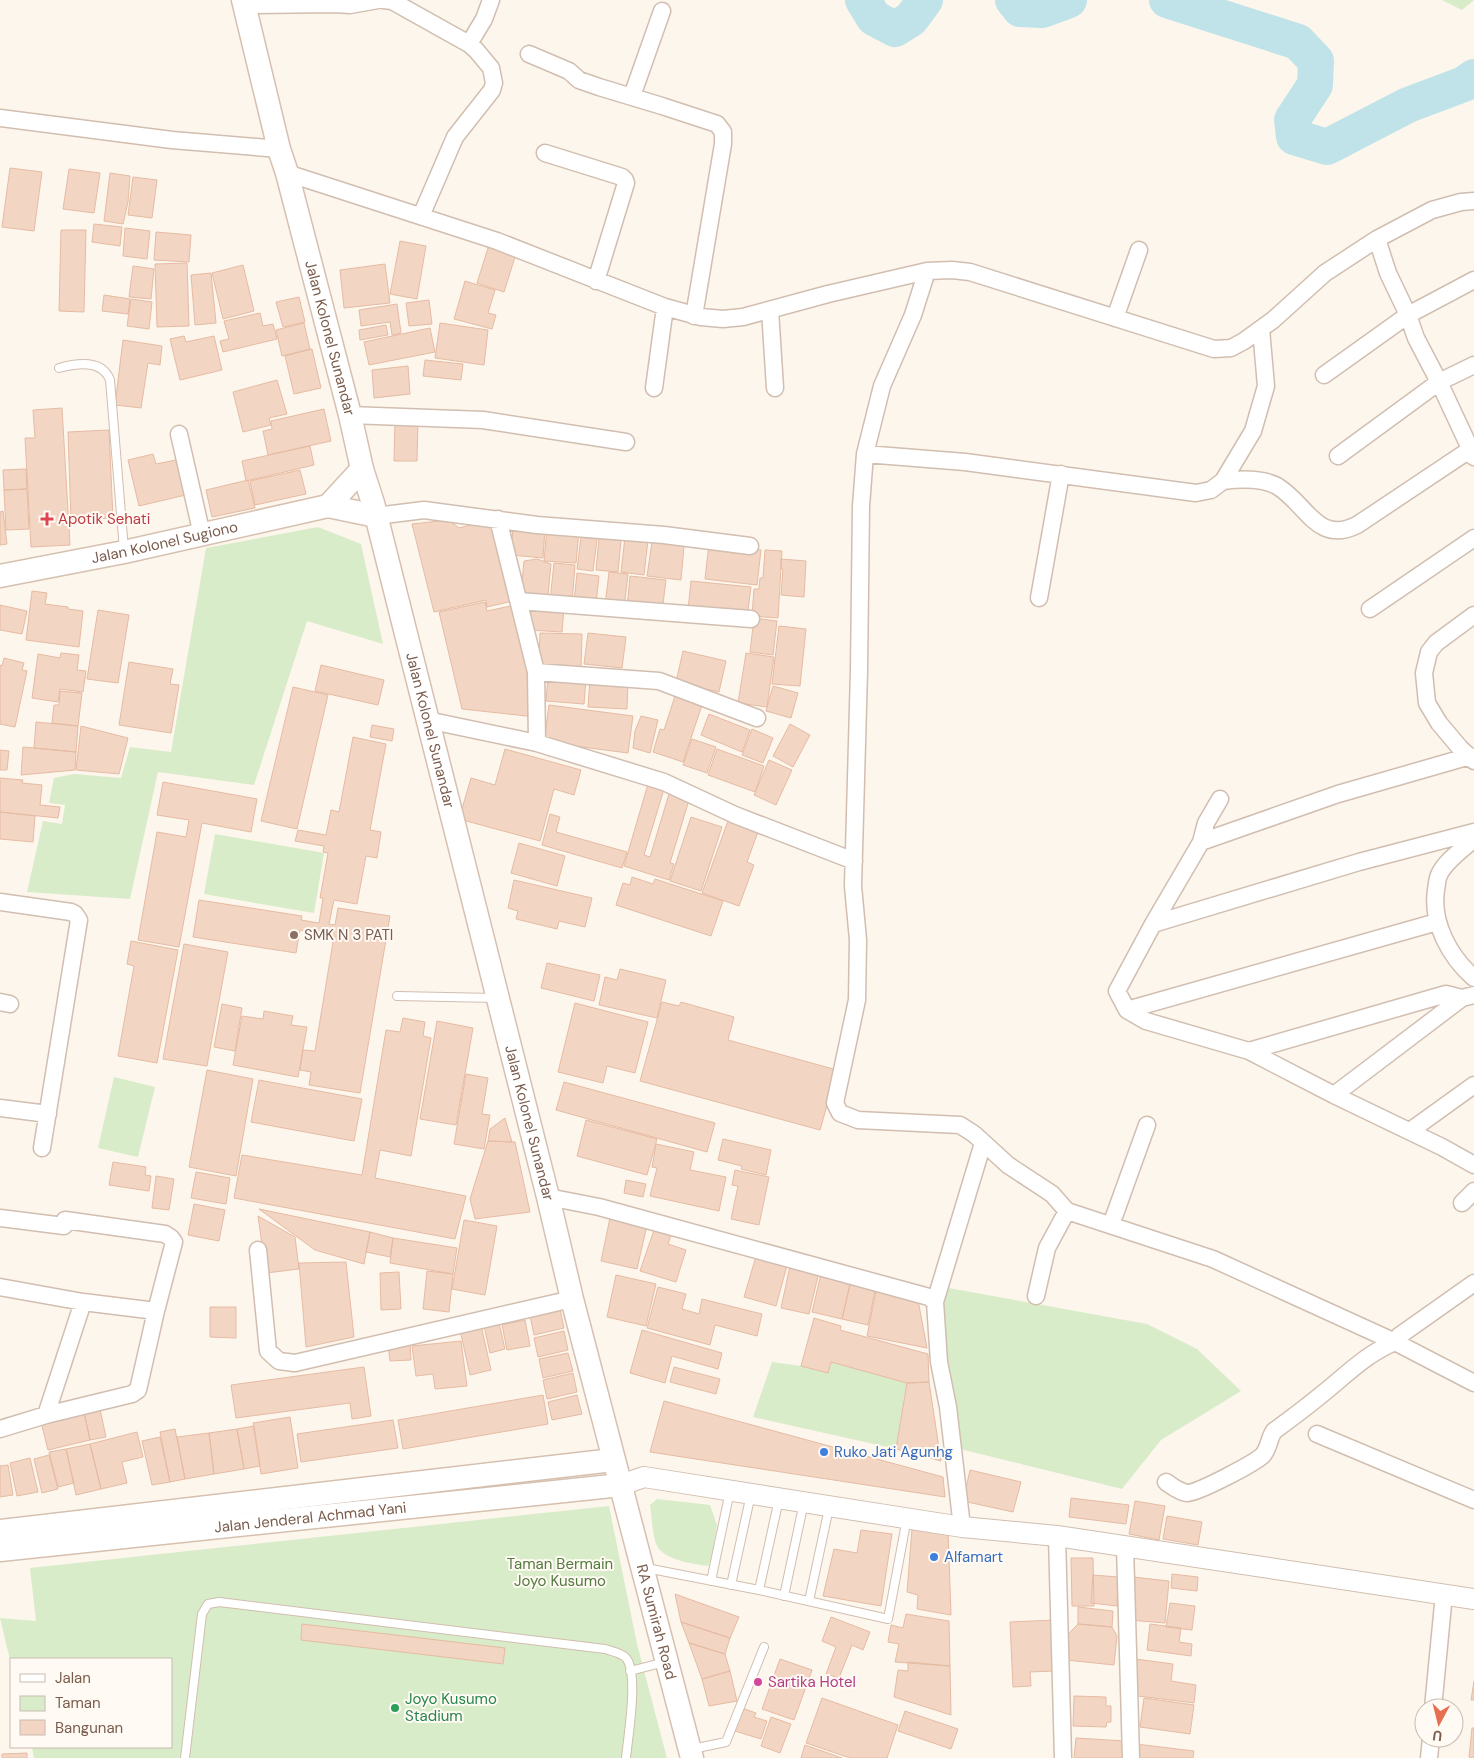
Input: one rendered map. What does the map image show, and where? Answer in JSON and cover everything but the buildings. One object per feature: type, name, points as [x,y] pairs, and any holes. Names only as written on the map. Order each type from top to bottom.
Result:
[{"type":"main road","name":"Jalan Kolonel Sunandar","points":[[243,2],[279,149],[287,173],[350,415],[362,469],[376,516],[613,1460]]},
{"type":"main road","points":[[328,506],[362,469]]},
{"type":"main road","name":"Jalan Kolonel Sugiono","points":[[0,576],[124,552],[328,506],[376,516]]},
{"type":"main road","name":"RA Sumirah Road","points":[[613,1460],[691,1754]]},
{"type":"main road","name":"Jalan Jenderal Achmad Yani","points":[[0,1531],[613,1460]]},
{"type":"main road","name":"Jalan Jenderal Achmad Yani","points":[[0,1550],[621,1485]]},
{"type":"street","points":[[243,2],[350,6],[387,0],[469,44],[491,68],[494,83],[492,90],[455,137],[421,216]]},
{"type":"street","points":[[469,44],[484,19],[491,0]]},
{"type":"street","points":[[632,96],[662,11]]},
{"type":"street","points":[[529,54],[569,71],[579,80],[716,124],[723,132],[723,144],[694,316]]},
{"type":"street","points":[[0,118],[172,140],[279,149]]},
{"type":"street","points":[[545,153],[622,177],[625,180],[626,183],[596,281]]},
{"type":"street","points":[[287,173],[497,241],[596,281],[694,316],[723,319],[743,317],[828,294],[928,271],[952,270],[970,272],[1214,349],[1231,348],[1244,341],[1261,329],[1325,273],[1377,239],[1432,210],[1461,202],[1474,201]]},
{"type":"street","points":[[1223,481],[1239,480],[1275,485],[1287,493],[1323,528],[1333,531],[1346,531],[1473,451],[1416,338],[1408,315],[1388,273],[1377,239]]},
{"type":"street","points":[[1115,318],[1139,250]]},
{"type":"street","points":[[928,271],[913,315],[882,386],[866,454],[861,506],[853,886],[858,940],[857,1000],[835,1103],[840,1113],[858,1120],[960,1125],[1008,1165],[1052,1194],[1067,1212],[1213,1259],[1395,1342],[1474,1383]]},
{"type":"street","points":[[1324,375],[1408,315],[1474,280]]},
{"type":"street","points":[[654,388],[665,307]]},
{"type":"street","points":[[770,310],[775,388]]},
{"type":"street","points":[[866,454],[965,462],[1196,493],[1212,490],[1223,481],[1253,431],[1266,386],[1261,329]]},
{"type":"street","points":[[1338,456],[1439,382],[1474,365]]},
{"type":"street","points":[[350,415],[483,420],[626,442]]},
{"type":"street","points":[[179,434],[202,535]]},
{"type":"street","points":[[1039,598],[1061,474]]},
{"type":"street","points":[[376,516],[424,510],[537,525],[664,535],[750,546]]},
{"type":"street","points":[[498,519],[536,672],[537,743]]},
{"type":"street","points":[[1370,609],[1474,538]]},
{"type":"street","points":[[519,602],[751,619]]},
{"type":"street","points":[[1472,759],[1460,748],[1427,703],[1424,673],[1429,652],[1436,643],[1474,615]]},
{"type":"street","points":[[536,672],[659,681],[757,718]]},
{"type":"street","points":[[427,720],[537,743],[664,782],[735,815],[854,861]]},
{"type":"street","points":[[1201,842],[1338,794],[1472,759]]},
{"type":"street","points":[[1220,799],[1206,822],[1201,842],[1153,924],[1117,991],[1127,1010],[1146,1021],[1249,1051],[1474,1165]]},
{"type":"street","points":[[1153,924],[1359,862],[1474,832]]},
{"type":"street","points":[[1474,839],[1448,863],[1439,875],[1434,901],[1437,922],[1447,944],[1465,970],[1474,978]]},
{"type":"street","points":[[0,902],[71,912],[75,914],[78,920],[42,1148]]},
{"type":"street","points":[[1127,1010],[1437,922]]},
{"type":"street","points":[[1249,1051],[1446,994],[1468,996]]},
{"type":"street","points":[[1334,1094],[1468,996]]},
{"type":"street","points":[[1410,1131],[1474,1085]]},
{"type":"street","points":[[0,1108],[48,1114]]},
{"type":"street","points":[[1111,1225],[1147,1124]]},
{"type":"street","points":[[962,1527],[949,1416],[939,1362],[935,1302],[983,1143]]},
{"type":"street","points":[[1462,1203],[1474,1191]]},
{"type":"street","points":[[548,1197],[598,1207],[929,1298],[935,1302]]},
{"type":"street","points":[[1036,1296],[1047,1248],[1067,1212]]},
{"type":"street","points":[[0,1218],[64,1226],[65,1220],[165,1234],[174,1242],[138,1390],[132,1394],[0,1428]]},
{"type":"street","points":[[258,1250],[268,1351],[279,1361],[296,1363],[572,1299]]},
{"type":"street","points":[[1166,1482],[1179,1491],[1195,1492],[1223,1479],[1262,1456],[1274,1431],[1316,1400],[1366,1357],[1384,1346],[1395,1342],[1399,1336],[1474,1283]]},
{"type":"street","points":[[0,1287],[83,1302],[156,1311]]},
{"type":"street","points":[[46,1415],[83,1302]]},
{"type":"street","points":[[1317,1434],[1474,1500]]},
{"type":"street","points":[[613,1460],[644,1477],[829,1507],[962,1527],[1057,1536],[1474,1598]]},
{"type":"street","points":[[621,1485],[644,1477]]},
{"type":"street","points":[[1057,1536],[1063,1758]]},
{"type":"street","points":[[1125,1546],[1131,1758]]},
{"type":"street","points":[[1435,1698],[1444,1594]]},
{"type":"lane","points":[[59,368],[74,364],[88,364],[101,368],[107,373],[110,380],[124,552]]},
{"type":"lane","points":[[398,996],[498,998]]},
{"type":"lane","points":[[711,1581],[730,1491]]},
{"type":"lane","points":[[731,1585],[751,1494]]},
{"type":"lane","points":[[759,1590],[779,1498]]},
{"type":"lane","points":[[784,1596],[804,1502]]},
{"type":"lane","points":[[809,1601],[829,1507]]},
{"type":"lane","points":[[642,1568],[759,1590],[888,1619],[907,1518]]},
{"type":"lane","points":[[185,1758],[202,1614],[208,1604],[220,1602],[605,1650],[622,1655],[628,1659],[633,1685],[626,1758]]},
{"type":"lane","points":[[691,1754],[726,1742],[764,1647]]},
{"type":"lane","points":[[630,1671],[667,1661]]},
{"type":"green space","points":[[1442,0],[1474,0],[1462,10]]},
{"type":"green space","points":[[318,527],[361,544],[383,644],[307,621],[254,785],[158,772],[130,899],[27,892],[43,821],[62,824],[65,805],[49,803],[54,778],[74,774],[121,778],[130,747],[171,752],[206,548]]},
{"type":"green space","points":[[215,834],[324,853],[314,913],[204,894]]},
{"type":"green space","points":[[114,1077],[155,1087],[138,1157],[98,1148]]},
{"type":"green space","points":[[943,1287],[1147,1324],[1197,1349],[1241,1391],[1161,1440],[1122,1489],[956,1448],[939,1301]]},
{"type":"green space","points":[[772,1362],[801,1366],[828,1373],[831,1362],[907,1383],[896,1449],[753,1417]]},
{"type":"green space","points":[[657,1499],[710,1505],[717,1525],[711,1560],[708,1566],[679,1560],[659,1549],[653,1530],[650,1505]]},
{"type":"green space","name":"Taman Bermain Joyo Kusumo","points":[[609,1506],[637,1644],[667,1758],[34,1758],[32,1748],[172,1748],[172,1658],[10,1658],[10,1660],[0,1618],[36,1621],[30,1568]]},
{"type":"waterway","points":[[863,0],[874,18],[895,29],[911,19],[925,0]]},
{"type":"waterway","points":[[1013,0],[1020,9],[1042,10],[1069,0]]},
{"type":"waterway","points":[[1167,0],[1298,42],[1316,61],[1315,85],[1292,120],[1294,137],[1327,147],[1408,105],[1464,84],[1474,77]]},
{"type":"place","name":"Apotik Sehati","points":[[47,519]]},
{"type":"place","name":"SMK N 3 PATI","points":[[294,935]]},
{"type":"place","name":"Ruko Jati Agunhg","points":[[824,1452]]},
{"type":"place","name":"Alfamart","points":[[934,1557]]},
{"type":"place","name":"Sartika Hotel","points":[[758,1682]]},
{"type":"place","name":"Joyo Kusumo Stadium","points":[[395,1708]]}]
